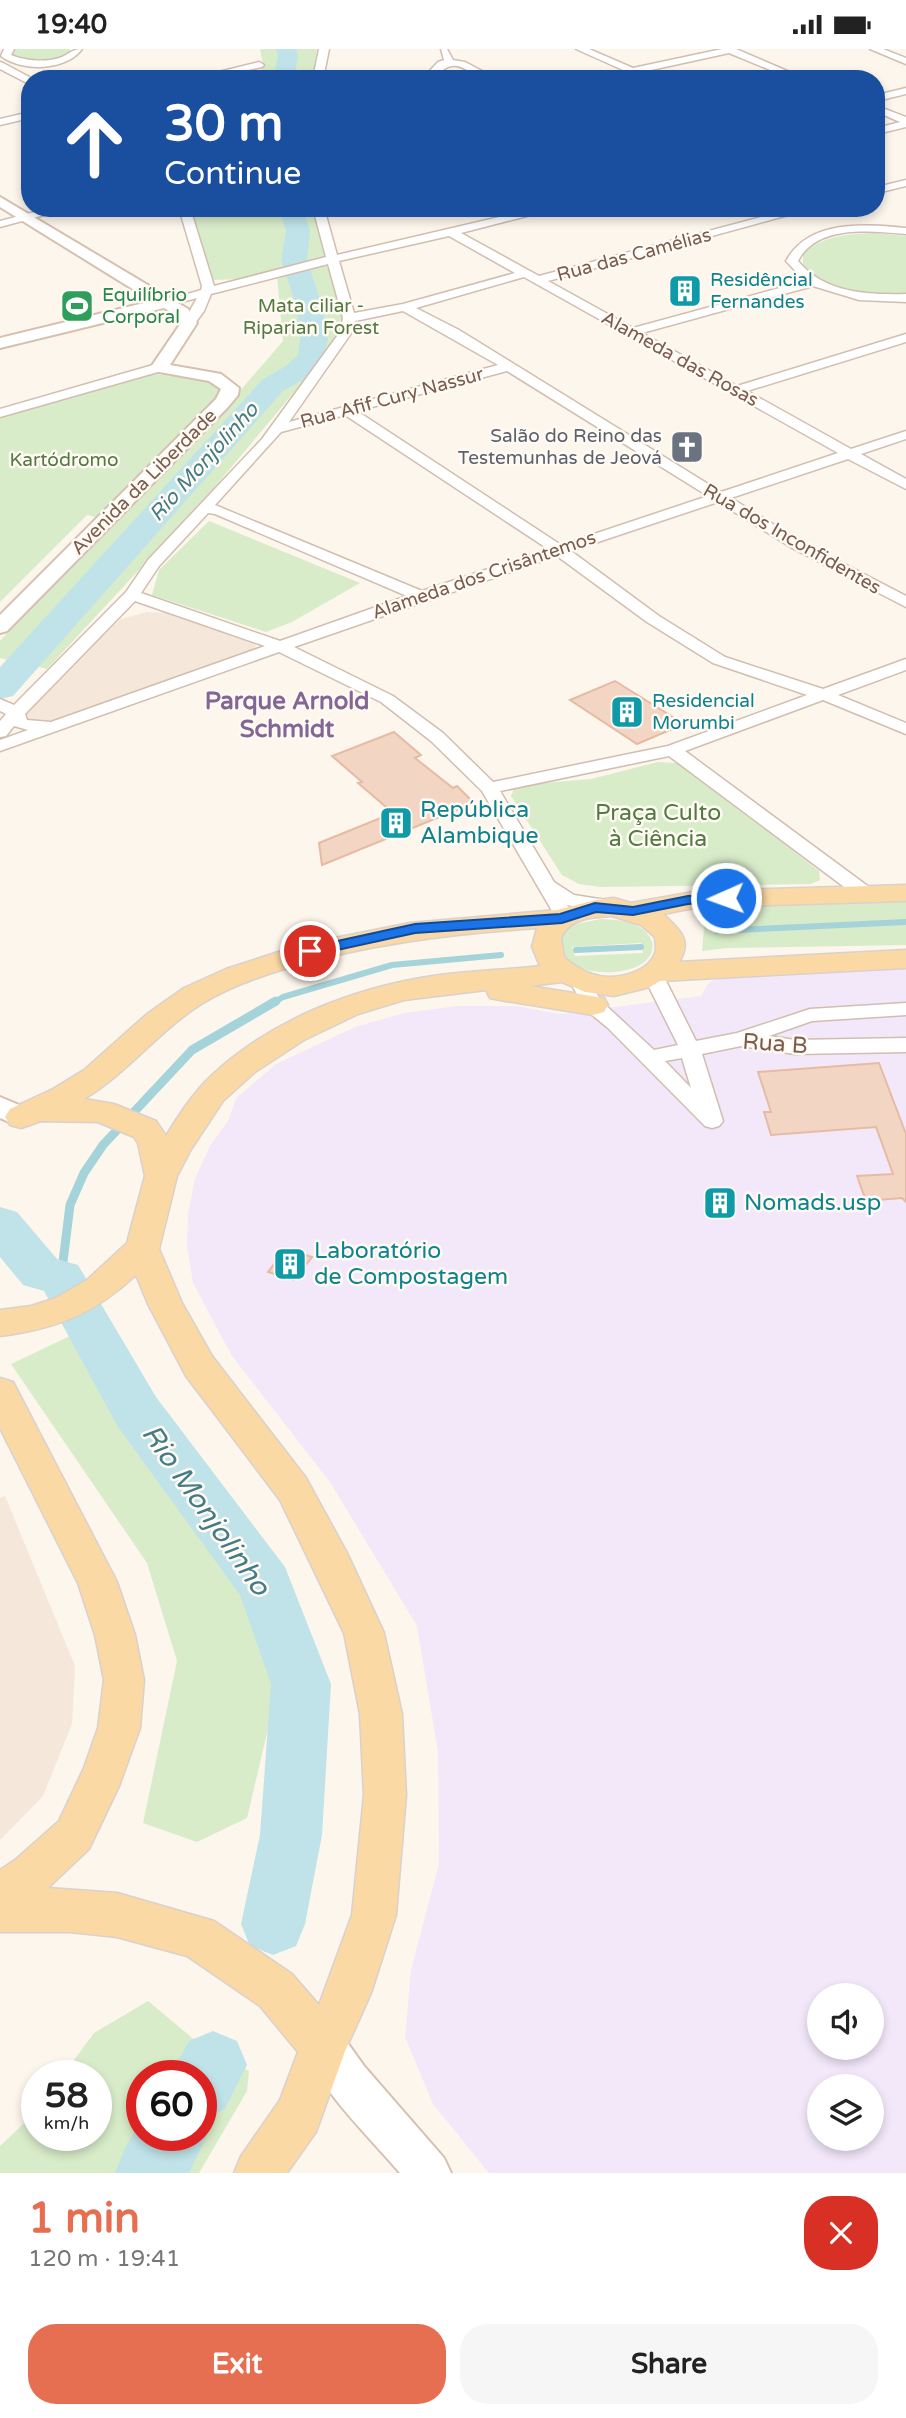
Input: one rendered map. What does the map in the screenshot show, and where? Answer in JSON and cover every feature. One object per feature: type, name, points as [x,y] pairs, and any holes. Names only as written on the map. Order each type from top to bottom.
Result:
[{"type":"main road","points":[[7,1116],[69,1095],[103,1072],[164,1014],[196,993],[231,977],[336,944],[415,929],[563,918],[595,908],[623,909],[699,899],[906,893]]},
{"type":"main road","points":[[623,909],[655,922],[669,937],[672,949],[658,979]]},
{"type":"main road","points":[[563,918],[551,928],[545,939],[546,951],[552,963],[579,986]]},
{"type":"main road","points":[[16,1321],[68,1307],[99,1289],[142,1249],[161,1176],[185,1129],[222,1084],[271,1046],[335,1013],[432,986],[614,986],[658,979],[718,982],[768,965],[906,959]]},
{"type":"main road","points":[[454,984],[579,986]]},
{"type":"main road","points":[[7,1116],[54,1109],[103,1112],[145,1129],[154,1142],[161,1176]]},
{"type":"main road","points":[[142,1249],[165,1304],[199,1366],[293,1489],[333,1565],[364,1633],[381,1714],[385,1795],[374,1915],[348,1993],[324,2046],[299,2115],[258,2173]]},
{"type":"main road","points":[[0,1392],[97,1582],[116,1635],[124,1681],[119,1728],[108,1761],[74,1835],[31,1875],[0,1896]]},
{"type":"main road","points":[[0,1910],[70,1909],[117,1915],[198,1937],[276,1990],[324,2046]]},
{"type":"street","points":[[4,56],[21,62],[48,62],[71,57],[77,49]]},
{"type":"street","points":[[320,70],[324,49]]},
{"type":"street","points":[[443,49],[449,62]]},
{"type":"street","points":[[581,49],[630,70]]},
{"type":"street","points":[[875,49],[906,61]]},
{"type":"street","points":[[637,70],[729,50],[779,70]]},
{"type":"street","points":[[4,56],[21,72]]},
{"type":"street","points":[[226,70],[258,61],[254,70]]},
{"type":"street","points":[[435,70],[441,64],[449,62],[474,70]]},
{"type":"street","points":[[885,96],[906,91]]},
{"type":"street","points":[[885,113],[906,122]]},
{"type":"street","points":[[0,122],[21,117]]},
{"type":"street","points":[[885,129],[906,122]]},
{"type":"street","points":[[885,188],[906,183]]},
{"type":"street","points":[[0,201],[21,215]]},
{"type":"street","points":[[0,224],[30,217]]},
{"type":"street","points":[[0,413],[160,367],[198,311],[206,291],[208,278],[187,217]]},
{"type":"street","points":[[0,732],[132,595],[153,563],[228,486],[276,429],[346,332],[349,318],[320,217]]},
{"type":"street","points":[[0,343],[312,264],[517,217]]},
{"type":"street","name":"Rua das Camélias","points":[[539,280],[775,217]]},
{"type":"street","points":[[787,217],[825,234]]},
{"type":"street","points":[[26,218],[167,302],[182,312],[189,323]]},
{"type":"street","points":[[906,231],[877,229],[825,234],[806,241],[795,250],[792,261],[799,272],[814,282],[837,291],[906,298]]},
{"type":"street","name":"Alameda das Rosas","points":[[453,233],[906,485]]},
{"type":"street","name":"Rua das Camélias","points":[[405,307],[527,272]]},
{"type":"street","points":[[633,333],[814,282]]},
{"type":"street","points":[[349,318],[405,307]]},
{"type":"street","name":"Rua dos Inconfidentes","points":[[405,307],[455,333],[797,545],[906,602]]},
{"type":"street","points":[[737,390],[906,338]]},
{"type":"street","name":"Avenida da Liberdade","points":[[0,627],[229,395],[230,388],[225,381],[160,367]]},
{"type":"street","name":"Rua Afif Cury Nassur","points":[[276,429],[508,367]]},
{"type":"street","points":[[348,411],[558,549],[653,619],[719,660],[825,695],[906,729]]},
{"type":"street","name":"Alameda dos Crisântemos","points":[[0,746],[421,596],[906,435]]},
{"type":"street","points":[[205,508],[218,510],[421,596]]},
{"type":"street","points":[[132,595],[280,646],[387,699],[437,737],[489,788],[563,918]]},
{"type":"street","points":[[489,788],[672,750],[906,664]]},
{"type":"street","points":[[0,704],[16,713],[21,725],[40,727],[65,724]]},
{"type":"street","points":[[672,750],[866,894]]},
{"type":"street","points":[[545,885],[569,900],[623,909]]},
{"type":"street","points":[[579,986],[712,1121],[690,1049],[671,1015],[658,979]]},
{"type":"street","points":[[741,1039],[810,1015],[906,1009]]},
{"type":"street","name":"Rua B","points":[[647,1058],[741,1039],[795,1047],[906,1045]]},
{"type":"street","points":[[324,2046],[349,2081],[429,2173]]},
{"type":"shaded area","points":[[147,612],[166,613],[256,645],[255,648],[55,720],[27,723],[23,719],[24,707],[121,619]]},
{"type":"shaded area","points":[[906,968],[906,2173],[489,2173],[433,2104],[405,2037],[411,1970],[439,1864],[438,1752],[417,1626],[330,1482],[232,1356],[193,1283],[187,1245],[188,1214],[195,1179],[210,1146],[228,1121],[236,1098],[276,1064],[355,1027],[404,1013],[457,1006],[516,1006],[560,1014],[701,996],[709,982],[733,975]]},
{"type":"shaded area","points":[[5,1496],[75,1666],[72,1724],[43,1796],[0,1840],[0,1498]]},
{"type":"green space","points":[[14,49],[70,49],[71,52],[58,59],[43,61],[12,56]]},
{"type":"green space","points":[[260,49],[317,49],[314,70],[261,70]]},
{"type":"green space","points":[[193,217],[316,217],[326,258],[241,279],[212,280]]},
{"type":"green space","points":[[875,233],[906,236],[906,293],[865,292],[838,286],[813,273],[803,264],[803,254],[828,239]]},
{"type":"green space","name":"Mata ciliar - Riparian Forest","points":[[318,265],[326,266],[330,271],[342,320],[332,344],[311,372],[203,501],[47,669],[0,658],[0,641],[134,497],[215,420],[283,341],[277,276]]},
{"type":"green space","name":"Kartódromo","points":[[155,374],[207,380],[223,390],[98,518],[87,515],[0,602],[0,418]]},
{"type":"green space","points":[[209,521],[360,583],[292,622],[266,632],[152,595],[159,570]]},
{"type":"green space","name":"Praça Culto à Ciência","points":[[658,762],[676,763],[684,767],[819,871],[820,880],[811,884],[601,887],[579,884],[562,875],[511,796],[514,788],[521,785],[591,779]]},
{"type":"green space","points":[[906,899],[906,945],[728,948],[702,951],[704,927],[691,906]]},
{"type":"green space","points":[[601,919],[630,923],[648,934],[652,941],[651,954],[643,963],[630,969],[598,972],[582,968],[569,962],[560,950],[558,935],[571,925]],"holes":[[[641,943],[643,953],[575,956],[572,947]]]},
{"type":"green space","points":[[72,1335],[174,1497],[241,1586],[277,1691],[247,1818],[197,1842],[143,1823],[177,1661],[147,1563],[11,1364]]},
{"type":"green space","points":[[148,2001],[196,2041],[249,2071],[247,2091],[217,2142],[217,2060],[126,2060],[126,2151],[212,2151],[199,2173],[0,2173],[0,2146],[21,2126],[21,2151],[112,2151],[112,2060],[74,2060],[94,2033]]},
{"type":"building","name":"Residencial Morumbi","points":[[615,681],[684,724],[637,744],[570,700]]},
{"type":"building","points":[[394,732],[421,755],[415,758],[453,788],[457,786],[474,803],[322,865],[319,843],[393,813],[332,756]]},
{"type":"building","points":[[879,1063],[906,1134],[906,1202],[902,1198],[866,1201],[857,1176],[893,1174],[876,1127],[771,1135],[764,1112],[771,1112],[758,1072]]},
{"type":"building","name":"Laboratório de Compostagem","points":[[286,1249],[312,1257],[294,1280],[268,1272]]},
{"type":"waterway","name":"Rio Monjolinho","points":[[285,70],[288,57],[286,49]]},
{"type":"waterway","name":"Rio Monjolinho","points":[[0,688],[273,385],[296,372],[312,357],[310,352],[314,340],[309,305],[294,260],[298,231],[294,217]]},
{"type":"waterway","points":[[717,931],[906,922]]},
{"type":"waterway","points":[[576,950],[641,947]]},
{"type":"waterway","points":[[273,1003],[283,997],[392,965],[501,955]]},
{"type":"waterway","points":[[61,1278],[70,1205],[84,1173],[103,1145],[192,1050],[276,1001]]},
{"type":"waterway","name":"Rio Monjolinho","points":[[0,1224],[40,1272],[61,1278],[137,1412],[265,1584],[301,1684],[291,1835],[273,1924]]},
{"type":"waterway","name":"Rio Monjolinho","points":[[150,2173],[163,2151]]},
{"type":"place","name":"Residêncial Fernandes","points":[[685,291]]},
{"type":"place","name":"Equilíbrio Corporal","points":[[77,306]]},
{"type":"place","name":"Salão do Reino das Testemunhas de Jeová","points":[[687,447]]},
{"type":"place","name":"Residencial Morumbi","points":[[627,712]]},
{"type":"place","name":"República Alambique","points":[[396,823]]},
{"type":"place","name":"Nomads.usp","points":[[720,1203]]},
{"type":"place","name":"Laboratório de Compostagem","points":[[290,1264]]},
{"type":"district","name":"Parque Arnold Schmidt","points":[[287,715]]},
{"type":"route","points":[[310,951],[415,929],[562,918],[577,911],[595,908],[633,911],[688,900],[726,898]]}]
